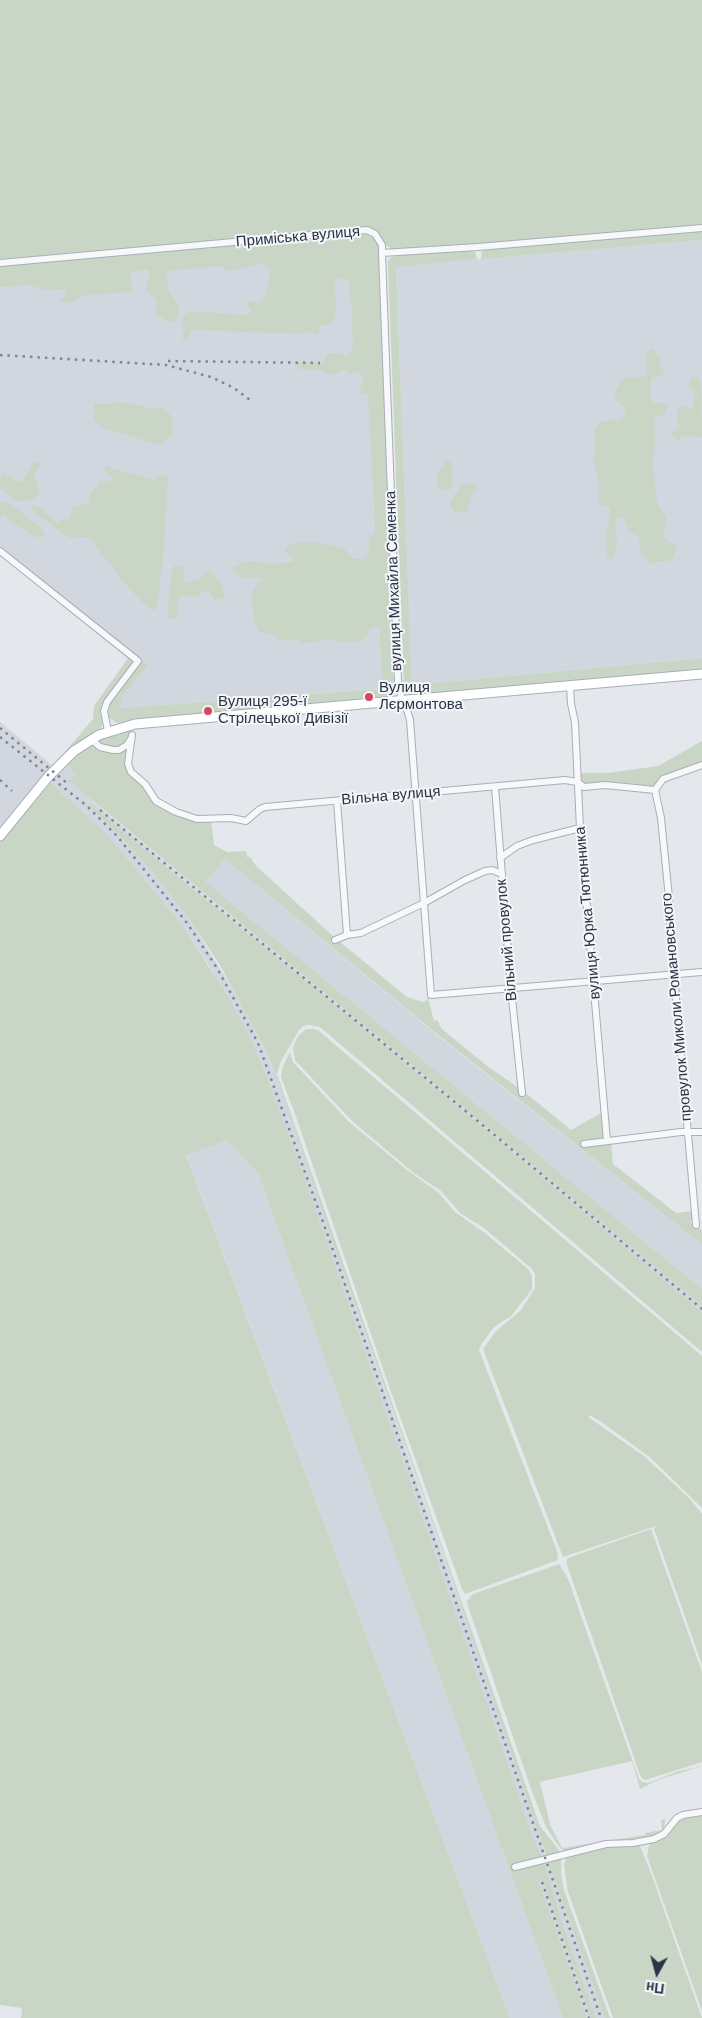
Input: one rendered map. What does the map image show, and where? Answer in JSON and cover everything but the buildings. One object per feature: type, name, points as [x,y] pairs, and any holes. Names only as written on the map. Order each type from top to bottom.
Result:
[{"type":"street","points":[[382,253],[702,228]]},
{"type":"street","name":"Приміська вулиця","points":[[0,263],[367,230],[375,234],[379,239],[382,253]]},
{"type":"street","name":"вулиця Михайла Семенка","points":[[382,253],[398,681],[402,700],[410,720],[430,996],[511,989]]},
{"type":"street","points":[[0,551],[138,661],[107,702],[104,712],[108,731]]},
{"type":"street","points":[[0,836],[54,771],[74,751],[91,739],[108,731],[134,724],[702,674]]},
{"type":"street","name":"вулиця Юрка Тютюнника","points":[[570,686],[575,722],[580,828],[607,1141]]},
{"type":"street","name":"Вільна вулиця","points":[[134,724],[128,764],[131,772],[145,784],[156,801],[187,817],[198,819],[231,818],[246,821],[260,809],[266,807],[565,780],[577,782],[584,787],[590,788],[605,785],[655,790]]},
{"type":"street","points":[[91,739],[106,749],[119,750],[127,745],[132,735]]},
{"type":"street","points":[[655,790],[664,779],[702,765]]},
{"type":"street","name":"Вільний провулок","points":[[495,787],[511,989],[522,1092]]},
{"type":"street","name":"провулок Миколи Романовського","points":[[655,790],[663,845],[696,1225]]},
{"type":"street","points":[[337,801],[347,935]]},
{"type":"street","points":[[500,858],[517,846],[533,840],[580,828]]},
{"type":"street","points":[[334,940],[360,933],[424,903],[485,871],[492,870],[502,874]]},
{"type":"street","points":[[511,989],[702,972]]},
{"type":"street","points":[[584,1144],[702,1132]]},
{"type":"street","points":[[516,1867],[606,1844],[634,1843],[654,1839],[664,1834],[677,1818],[683,1815],[702,1812]]},
{"type":"shaded area","points":[[702,240],[702,658],[412,685],[396,266]]},
{"type":"shaded area","points":[[362,253],[382,689],[121,708],[122,696],[148,665],[0,546],[0,282]]},
{"type":"shaded area","points":[[0,722],[53,766],[0,828]]},
{"type":"shaded area","points":[[66,765],[76,774],[70,781],[106,813],[702,1306],[702,1312],[484,1128],[188,883],[90,804],[88,805],[150,869],[190,920],[242,1005],[276,1074],[330,1235],[530,1803],[547,1860],[605,2018],[596,2018],[563,1924],[544,1861],[533,1837],[267,1077],[253,1043],[207,962],[184,927],[107,834],[51,783]]},
{"type":"shaded area","points":[[225,859],[443,1040],[702,1245],[702,1289],[206,882]]},
{"type":"shaded area","points":[[227,1140],[258,1174],[563,2018],[510,2018],[186,1154]]},
{"type":"shaded area","points":[[543,1880],[591,2018],[587,2018],[539,1881]]},
{"type":"green space","points":[[0,0],[702,0],[702,226],[395,250],[385,245],[375,231],[0,259]]},
{"type":"green space","points":[[702,231],[702,240],[481,259],[482,252],[486,249],[596,238]]},
{"type":"green space","points":[[365,233],[375,237],[379,245],[394,689],[392,696],[117,723],[109,718],[109,704],[143,661],[148,665],[122,696],[121,708],[382,689],[379,626],[370,628],[367,635],[359,642],[324,640],[301,644],[297,640],[278,641],[274,634],[259,632],[254,620],[253,591],[260,581],[259,578],[241,577],[233,571],[233,567],[245,562],[253,561],[267,564],[292,562],[295,559],[287,555],[285,550],[297,542],[344,548],[353,559],[364,559],[367,556],[369,537],[375,533],[368,395],[360,394],[359,391],[363,383],[362,375],[356,371],[349,375],[347,371],[341,370],[334,375],[327,374],[321,370],[299,369],[295,365],[297,363],[321,364],[330,353],[348,356],[351,352],[353,348],[350,284],[344,278],[336,280],[334,283],[336,304],[334,318],[332,323],[318,328],[320,332],[317,335],[308,332],[300,334],[191,330],[187,343],[182,338],[184,329],[182,321],[185,314],[191,311],[243,315],[251,313],[251,309],[247,304],[249,300],[259,303],[265,298],[270,273],[268,267],[261,264],[229,271],[219,266],[167,271],[168,289],[180,312],[178,319],[172,322],[166,321],[157,314],[156,300],[146,290],[146,284],[150,275],[148,270],[130,272],[131,285],[134,289],[131,292],[86,295],[75,301],[65,303],[61,301],[61,299],[66,297],[64,289],[46,290],[28,285],[0,287],[0,266]]},
{"type":"green space","points":[[475,252],[477,259],[396,267],[412,685],[702,658],[702,671],[439,694],[412,695],[404,689],[388,263],[389,259],[395,255]]},
{"type":"green space","points":[[650,349],[653,349],[660,357],[660,366],[665,374],[662,377],[651,378],[650,400],[656,403],[664,403],[667,407],[665,414],[654,417],[655,443],[653,463],[656,498],[659,508],[666,517],[664,537],[676,545],[672,559],[669,561],[657,561],[652,564],[647,562],[641,554],[639,537],[630,532],[623,517],[618,517],[615,521],[617,539],[615,554],[612,559],[607,557],[606,530],[610,520],[610,508],[599,505],[599,483],[593,460],[596,448],[594,440],[595,428],[602,421],[617,420],[626,413],[626,408],[615,399],[615,393],[625,378],[647,376],[646,355]]},
{"type":"green space","points":[[692,377],[698,377],[701,383],[702,437],[683,436],[677,442],[670,435],[680,427],[676,419],[679,406],[693,409],[695,393],[688,384]]},
{"type":"green space","points":[[117,402],[141,405],[147,409],[154,409],[159,406],[164,408],[170,414],[173,422],[172,436],[160,445],[103,428],[94,419],[94,404]]},
{"type":"green space","points":[[447,460],[451,463],[453,483],[450,489],[447,490],[439,488],[437,485],[437,473]]},
{"type":"green space","points":[[33,462],[38,462],[40,465],[34,477],[40,492],[34,498],[17,502],[0,488],[0,478],[4,473],[17,482],[22,482]]},
{"type":"green space","points":[[105,466],[154,480],[160,475],[168,478],[163,558],[157,607],[155,610],[149,609],[125,584],[90,538],[71,538],[31,509],[32,505],[36,505],[57,523],[67,519],[70,517],[73,507],[89,503],[91,491],[98,486],[101,479],[113,482],[114,478],[105,471]]},
{"type":"green space","points":[[463,483],[474,484],[477,488],[466,512],[457,513],[451,509],[450,503]]},
{"type":"green space","points":[[0,502],[11,505],[39,526],[44,535],[42,537],[35,537],[8,520],[6,515],[0,518]]},
{"type":"green space","points":[[175,565],[182,566],[184,581],[189,583],[201,579],[205,571],[212,572],[219,580],[224,598],[213,599],[209,591],[205,591],[197,597],[184,595],[178,599],[178,616],[172,620],[167,617],[172,569]]},
{"type":"green space","points":[[129,657],[132,662],[131,666],[102,711],[103,723],[100,730],[88,736],[53,766],[93,719],[94,706]]},
{"type":"green space","points":[[127,730],[130,733],[126,765],[155,802],[211,821],[214,845],[227,852],[246,851],[247,857],[250,857],[256,866],[334,937],[407,997],[423,1002],[428,997],[434,1021],[437,1020],[442,1029],[571,1130],[603,1112],[604,1138],[602,1140],[611,1142],[613,1164],[676,1213],[693,1211],[693,1220],[689,1221],[702,1230],[702,1245],[443,1039],[225,859],[206,882],[702,1289],[702,1306],[69,781],[76,774],[66,765],[69,761],[101,738]]},
{"type":"green space","points":[[702,741],[702,763],[654,786],[584,785],[580,781],[579,773],[608,773],[658,766]]},
{"type":"green space","points":[[51,783],[107,834],[184,927],[229,999],[253,1043],[307,1185],[533,1837],[544,1861],[563,1924],[596,2018],[591,2018],[543,1880],[539,1881],[587,2018],[563,2018],[258,1174],[227,1140],[186,1155],[510,2018],[21,2018],[22,2008],[0,2005],[0,842]]},
{"type":"green space","points":[[89,803],[484,1128],[702,1312],[702,1352],[320,1027],[303,1026],[299,1030],[281,1061],[277,1074],[540,1826],[561,1853],[547,1857],[425,1501],[330,1235],[276,1074],[220,965],[190,920],[150,869],[88,805]]},
{"type":"green space","points":[[306,1029],[319,1031],[702,1356],[702,1508],[651,1458],[600,1421],[590,1415],[588,1417],[644,1456],[691,1500],[702,1514],[702,1665],[654,1529],[656,1526],[563,1557],[483,1349],[496,1331],[521,1310],[535,1288],[535,1274],[532,1269],[484,1228],[460,1213],[441,1191],[414,1173],[352,1121],[295,1060],[293,1047],[298,1036]]},
{"type":"green space","points":[[290,1052],[293,1062],[348,1121],[407,1170],[439,1193],[455,1212],[486,1234],[528,1269],[532,1276],[532,1289],[511,1316],[494,1327],[479,1350],[557,1551],[558,1560],[465,1594],[462,1589],[281,1077],[283,1066]]},
{"type":"green space","points":[[651,1529],[702,1672],[702,1762],[645,1780],[639,1772],[566,1562],[568,1558]]},
{"type":"green space","points":[[559,1564],[568,1579],[639,1779],[642,1782],[648,1783],[679,1771],[702,1766],[658,1780],[640,1789],[632,1761],[540,1782],[550,1824],[562,1848],[645,1835],[645,1833],[662,1830],[661,1820],[665,1819],[664,1831],[647,1839],[566,1850],[562,1850],[555,1841],[546,1827],[531,1789],[468,1606],[467,1601],[473,1594]]},
{"type":"green space","points":[[702,1814],[702,2011],[647,1856],[649,1845],[676,1822]]},
{"type":"green space","points":[[639,1844],[702,2018],[613,2018],[568,1892],[564,1864],[567,1856],[607,1846]]},
{"type":"green space","points":[[561,1857],[561,1874],[564,1890],[610,2018],[605,2018],[547,1860]]},
{"type":"railway","points":[[0,355],[166,365],[211,377],[234,388],[250,400]]},
{"type":"railway","points":[[168,361],[320,363]]},
{"type":"railway","points":[[0,728],[67,783]]},
{"type":"railway","points":[[0,737],[87,806],[117,836],[187,923],[217,968],[258,1043],[327,1233],[601,2018]]},
{"type":"railway","points":[[0,780],[12,791]]},
{"type":"railway","points":[[100,810],[485,1127],[702,1309]]},
{"type":"railway","points":[[542,1882],[589,2018]]},
{"type":"place","name":"Вулиця Лєрмонтова","points":[[369,697]]},
{"type":"place","name":"Вулиця 295-ї Стрілецької Дивізії","points":[[208,711]]}]
